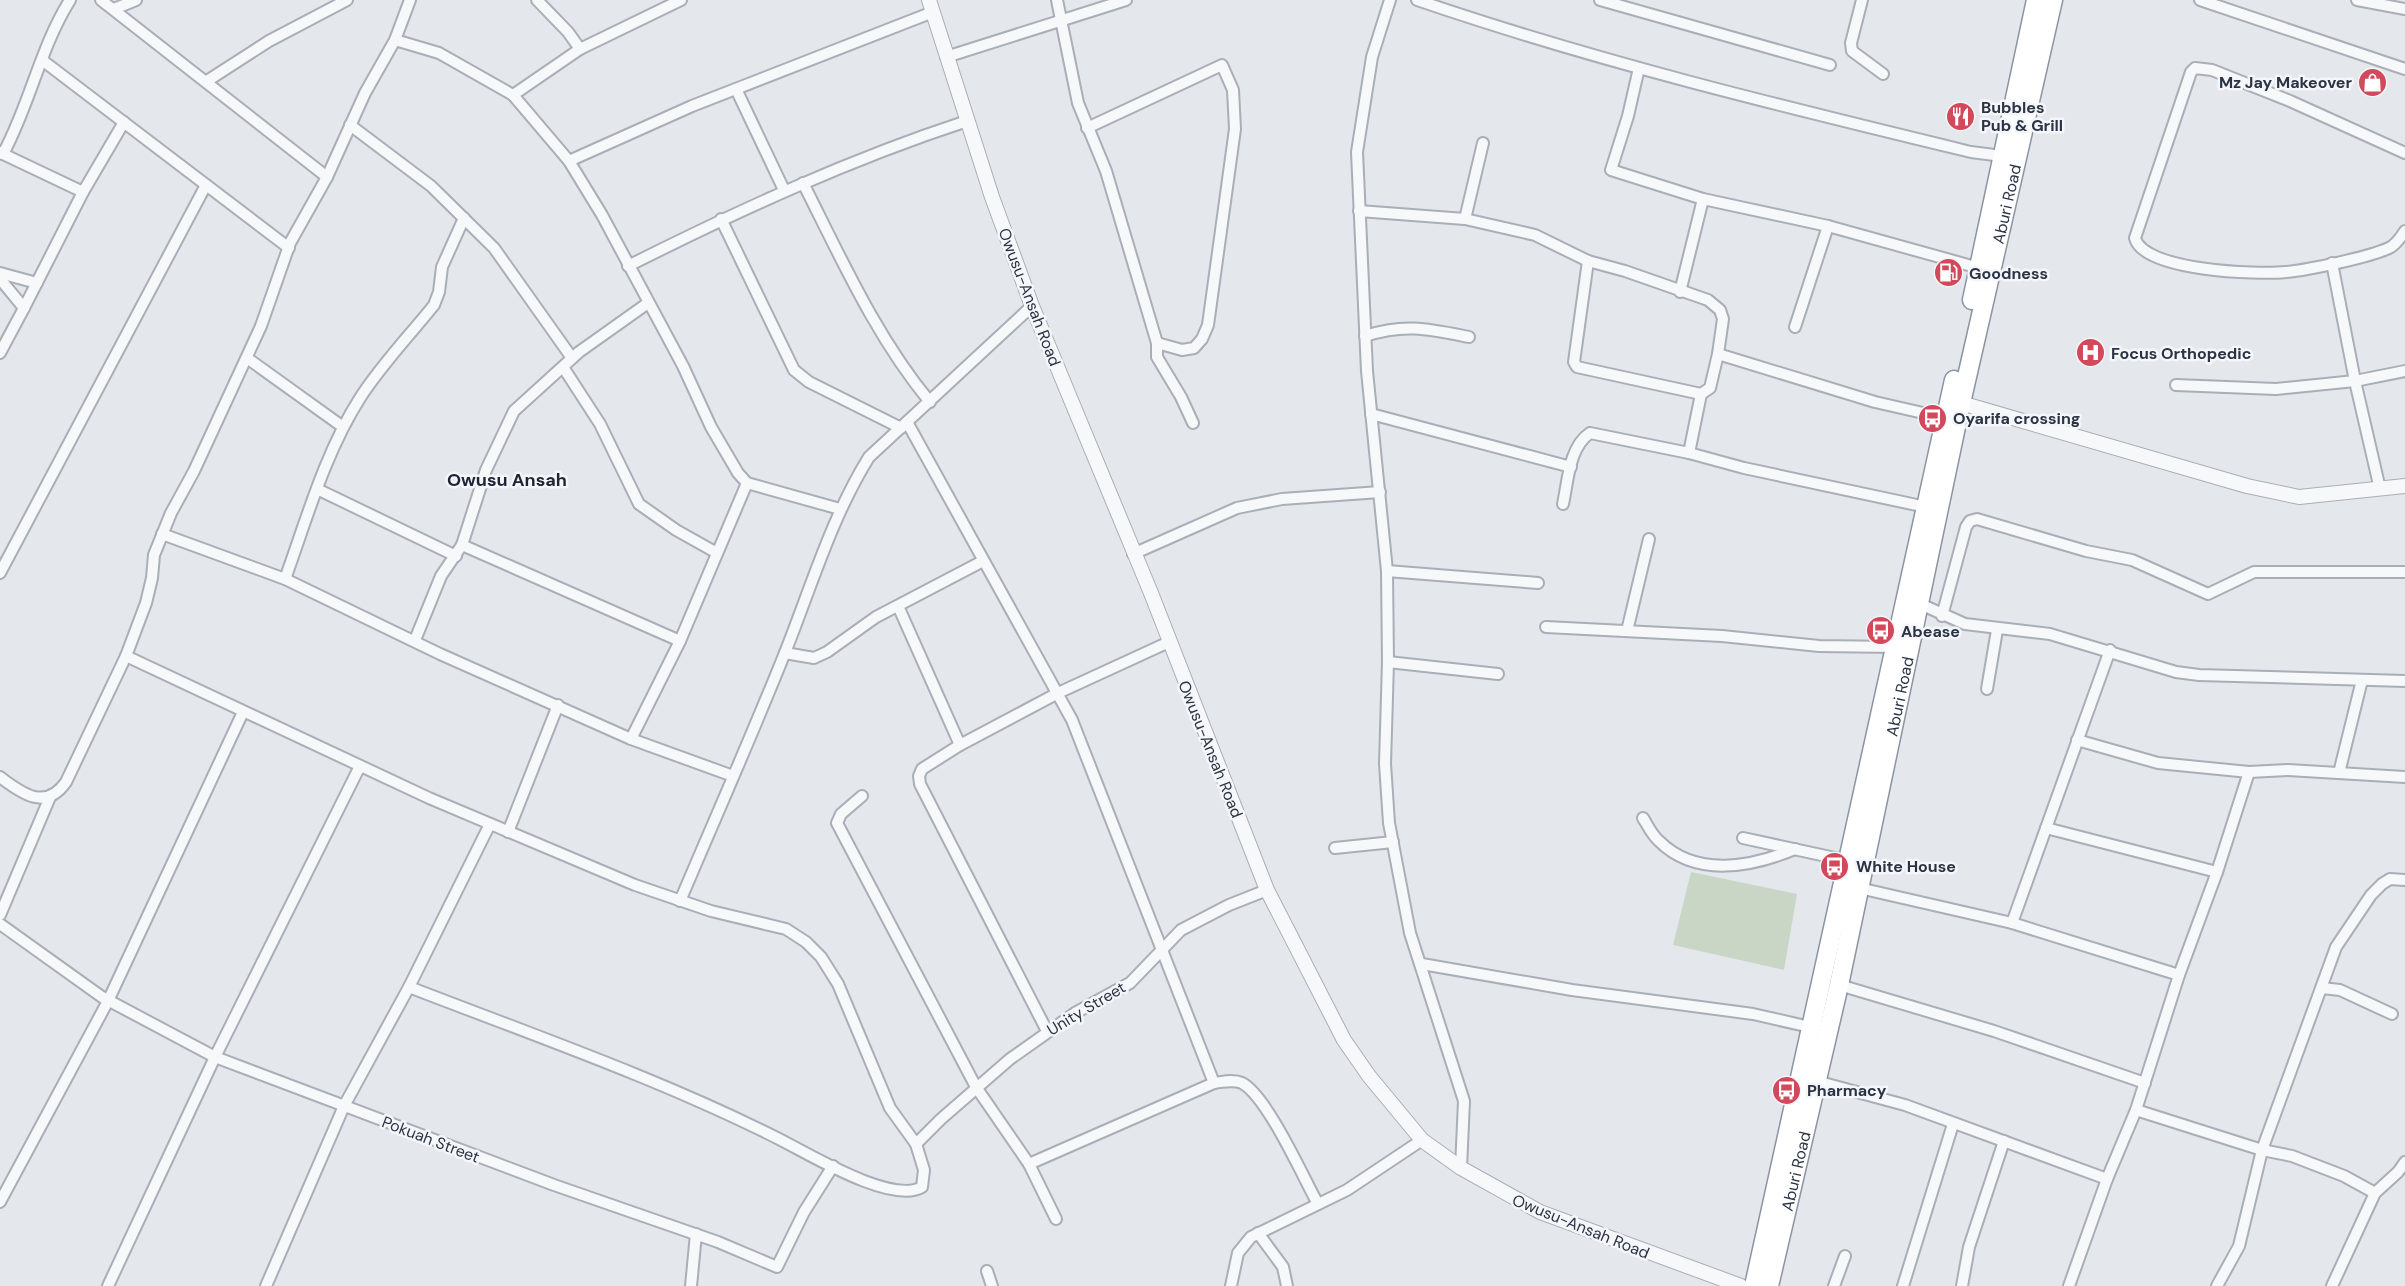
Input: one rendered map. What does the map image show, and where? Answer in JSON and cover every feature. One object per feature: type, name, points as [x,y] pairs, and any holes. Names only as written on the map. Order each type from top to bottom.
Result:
[{"type":"highway","name":"Aburi Road","points":[[1769,1286],[1839,985],[1961,403],[2005,176],[2002,156],[2036,0]]},
{"type":"highway","name":"Aburi Road","points":[[1754,1286],[1979,268],[2053,0]]},
{"type":"street","points":[[70,0],[51,34],[14,135],[2,153],[83,192]]},
{"type":"street","points":[[101,0],[327,177]]},
{"type":"street","points":[[114,9],[136,0]]},
{"type":"street","points":[[207,81],[270,41],[347,0]]},
{"type":"street","points":[[0,777],[32,797],[50,797],[58,792],[66,782],[126,656],[146,603],[152,578],[154,555],[162,534],[247,358],[289,248],[395,40],[410,0]]},
{"type":"street","points":[[537,0],[568,32],[580,49]]},
{"type":"street","points":[[513,95],[580,49],[681,0]]},
{"type":"street","points":[[1057,0],[1078,103],[1106,171],[1157,344],[1157,357],[1181,397],[1193,423]]},
{"type":"street","points":[[946,57],[1126,0]]},
{"type":"street","points":[[1390,0],[1372,57],[1357,152],[1365,336],[1387,571],[1388,662],[1385,764],[1393,842],[1410,933],[1422,964],[1464,1101],[1461,1168]]},
{"type":"street","points":[[1417,0],[1639,68],[1806,112],[1971,152],[2002,156]]},
{"type":"street","points":[[1600,0],[1830,65]]},
{"type":"street","points":[[1862,0],[1851,44],[1852,51],[1883,74]]},
{"type":"street","points":[[2200,0],[2405,69]]},
{"type":"street","points":[[2357,0],[2405,9]]},
{"type":"street","points":[[569,162],[682,110],[931,6]]},
{"type":"street","name":"Owusu-Ansah Road","points":[[931,6],[967,121],[1032,306],[1267,890],[1344,1040],[1369,1076],[1422,1140],[1461,1168],[1540,1212],[1741,1286]]},
{"type":"street","points":[[395,40],[439,53],[513,95],[569,162],[683,366],[711,427],[738,473],[747,483],[840,509]]},
{"type":"street","points":[[42,60],[289,248]]},
{"type":"street","points":[[1087,128],[1222,65],[1233,90],[1235,129],[1208,325],[1202,339],[1194,348],[1182,350],[1157,344]]},
{"type":"street","points":[[1639,68],[1611,170],[1703,199],[1828,226],[1979,268]]},
{"type":"street","points":[[2405,153],[2290,101],[2212,70],[2195,68],[2191,72],[2137,224],[2136,244],[2152,255],[2181,264],[2238,273],[2287,272],[2390,248],[2405,231]]},
{"type":"street","points":[[736,89],[784,190]]},
{"type":"street","points":[[628,266],[784,190],[890,146],[967,121]]},
{"type":"street","points":[[0,353],[83,192],[124,122]]},
{"type":"street","points":[[350,125],[409,167],[464,218],[506,262],[572,358]]},
{"type":"street","points":[[1465,219],[1483,143]]},
{"type":"street","points":[[803,183],[856,289],[905,372],[930,402]]},
{"type":"street","points":[[0,573],[206,185]]},
{"type":"street","points":[[1680,292],[1703,199]]},
{"type":"street","points":[[1359,211],[1465,219],[1535,235],[1588,261],[1625,271],[1708,300],[1720,310],[1723,319],[1710,388],[1701,394],[1689,453]]},
{"type":"street","points":[[285,579],[317,489],[343,428],[361,397],[434,305],[439,292],[442,267],[464,218]]},
{"type":"street","points":[[721,219],[794,370],[809,382],[904,425],[983,561],[1072,720],[1214,1083]]},
{"type":"street","points":[[1795,327],[1828,226]]},
{"type":"street","points":[[1588,261],[1574,362],[1577,367],[1701,394]]},
{"type":"street","points":[[2332,262],[2355,381],[2380,489]]},
{"type":"street","points":[[0,273],[37,284]]},
{"type":"street","points":[[0,279],[24,308]]},
{"type":"street","points":[[415,640],[441,576],[462,545],[486,470],[509,419],[572,358],[648,303]]},
{"type":"street","points":[[680,901],[784,653],[840,509],[869,457],[1032,306]]},
{"type":"street","points":[[1365,336],[1382,330],[1413,327],[1469,337]]},
{"type":"street","points":[[1718,354],[1875,402],[1945,418]]},
{"type":"street","points":[[247,358],[343,428]]},
{"type":"street","points":[[563,367],[600,424],[639,504],[676,530],[717,553]]},
{"type":"street","points":[[2176,385],[2276,389],[2355,381],[2405,371]]},
{"type":"street","points":[[1961,403],[2247,486],[2284,494],[2316,496],[2405,486]]},
{"type":"street","points":[[1371,414],[1571,468]]},
{"type":"street","points":[[1563,504],[1578,444],[1590,433],[1926,507]]},
{"type":"street","points":[[631,739],[680,641],[747,483]]},
{"type":"street","points":[[317,489],[456,556]]},
{"type":"street","points":[[1133,554],[1237,508],[1282,499],[1380,492]]},
{"type":"street","points":[[1942,616],[1966,527],[1970,520],[1977,519],[2086,551],[2132,560],[2208,594],[2254,572],[2405,572]]},
{"type":"street","points":[[162,534],[285,579],[631,739],[733,776]]},
{"type":"street","points":[[1627,631],[1649,539]]},
{"type":"street","points":[[462,545],[680,641]]},
{"type":"street","points":[[784,653],[814,658],[898,606],[983,561]]},
{"type":"street","points":[[1387,571],[1538,584]]},
{"type":"street","points":[[1918,603],[1942,616],[1965,624],[1997,630],[2033,630],[2110,650],[2176,672],[2199,675],[2405,681]]},
{"type":"street","points":[[898,606],[960,746]]},
{"type":"street","points":[[1546,627],[1722,636],[1819,646],[1896,647]]},
{"type":"street","points":[[1987,688],[1997,630]]},
{"type":"street","points":[[1047,1031],[918,780],[922,769],[960,746],[1058,693],[1169,642]]},
{"type":"street","points":[[2012,922],[2110,650]]},
{"type":"street","points":[[126,656],[360,766],[634,885],[680,901],[786,929],[806,942],[821,957],[842,993],[890,1108],[916,1144],[925,1177],[922,1187],[915,1192],[887,1189],[833,1166],[712,1106],[409,987]]},
{"type":"street","points":[[1388,662],[1498,674]]},
{"type":"street","points":[[2338,773],[2362,680]]},
{"type":"street","points":[[508,832],[558,705]]},
{"type":"street","points":[[0,1202],[108,1000],[243,712]]},
{"type":"street","points":[[2077,740],[2158,763],[2250,772],[2288,770],[2405,777]]},
{"type":"street","points":[[108,1286],[215,1057],[360,766]]},
{"type":"street","points":[[2069,1286],[2136,1110],[2179,975],[2217,872],[2250,772]]},
{"type":"street","points":[[862,796],[841,814],[837,823],[976,1087],[1029,1164],[1056,1219]]},
{"type":"street","points":[[0,915],[50,797]]},
{"type":"street","points":[[1643,818],[1657,840],[1665,847],[1694,861],[1718,867],[1756,862],[1795,849]]},
{"type":"street","points":[[266,1286],[344,1106],[409,987],[490,824]]},
{"type":"street","points":[[2046,828],[2217,872]]},
{"type":"street","points":[[1743,838],[1849,861]]},
{"type":"street","points":[[1335,848],[1393,842]]},
{"type":"street","points":[[2217,1286],[2239,1246],[2262,1150],[2336,947],[2371,895],[2391,879],[2405,880]]},
{"type":"street","points":[[1859,888],[2012,922],[2179,975]]},
{"type":"street","name":"Unity Street","points":[[916,1144],[976,1087],[1047,1031],[1130,983],[1162,947],[1181,930],[1229,904],[1267,890]]},
{"type":"street","name":"Pokuah Street","points":[[0,924],[108,1000],[215,1057],[554,1185],[696,1234],[777,1267],[804,1212],[833,1166]]},
{"type":"street","points":[[1422,964],[1572,990],[1753,1014],[1810,1027]]},
{"type":"street","points":[[1821,981],[1994,1031],[2145,1083]]},
{"type":"street","points":[[2322,988],[2340,990],[2392,1014]]},
{"type":"street","points":[[1029,1164],[1214,1083],[1234,1080],[1249,1089],[1269,1113],[1318,1204]]},
{"type":"street","points":[[1816,1081],[1896,1103],[2108,1179]]},
{"type":"street","points":[[2136,1110],[2314,1164],[2375,1193]]},
{"type":"street","points":[[1903,1286],[1953,1124]]},
{"type":"street","points":[[1231,1286],[1242,1245],[1258,1233],[1366,1179],[1422,1140]]},
{"type":"street","points":[[1962,1286],[1969,1247],[2004,1141]]},
{"type":"street","points":[[2332,1286],[2375,1193],[2398,1172],[2405,1162]]},
{"type":"street","points":[[1258,1233],[1284,1267],[1287,1286]]},
{"type":"street","points":[[691,1286],[696,1234]]},
{"type":"street","points":[[1834,1286],[1845,1256]]},
{"type":"street","points":[[987,1271],[992,1286]]},
{"type":"green space","points":[[1691,872],[1797,894],[1784,970],[1673,945]]},
{"type":"place","name":"Mz Jay Makeover","points":[[2373,82]]},
{"type":"place","name":"Bubbles Pub & Grill","points":[[1960,116]]},
{"type":"place","name":"Goodness","points":[[1948,273]]},
{"type":"place","name":"Focus Orthopedic","points":[[2090,353]]},
{"type":"place","name":"Oyarifa crossing","points":[[1932,418]]},
{"type":"place","name":"Abease","points":[[1880,631]]},
{"type":"place","name":"White House","points":[[1835,866]]},
{"type":"place","name":"Pharmacy","points":[[1786,1090]]},
{"type":"district","name":"Owusu Ansah","points":[[507,480]]}]
